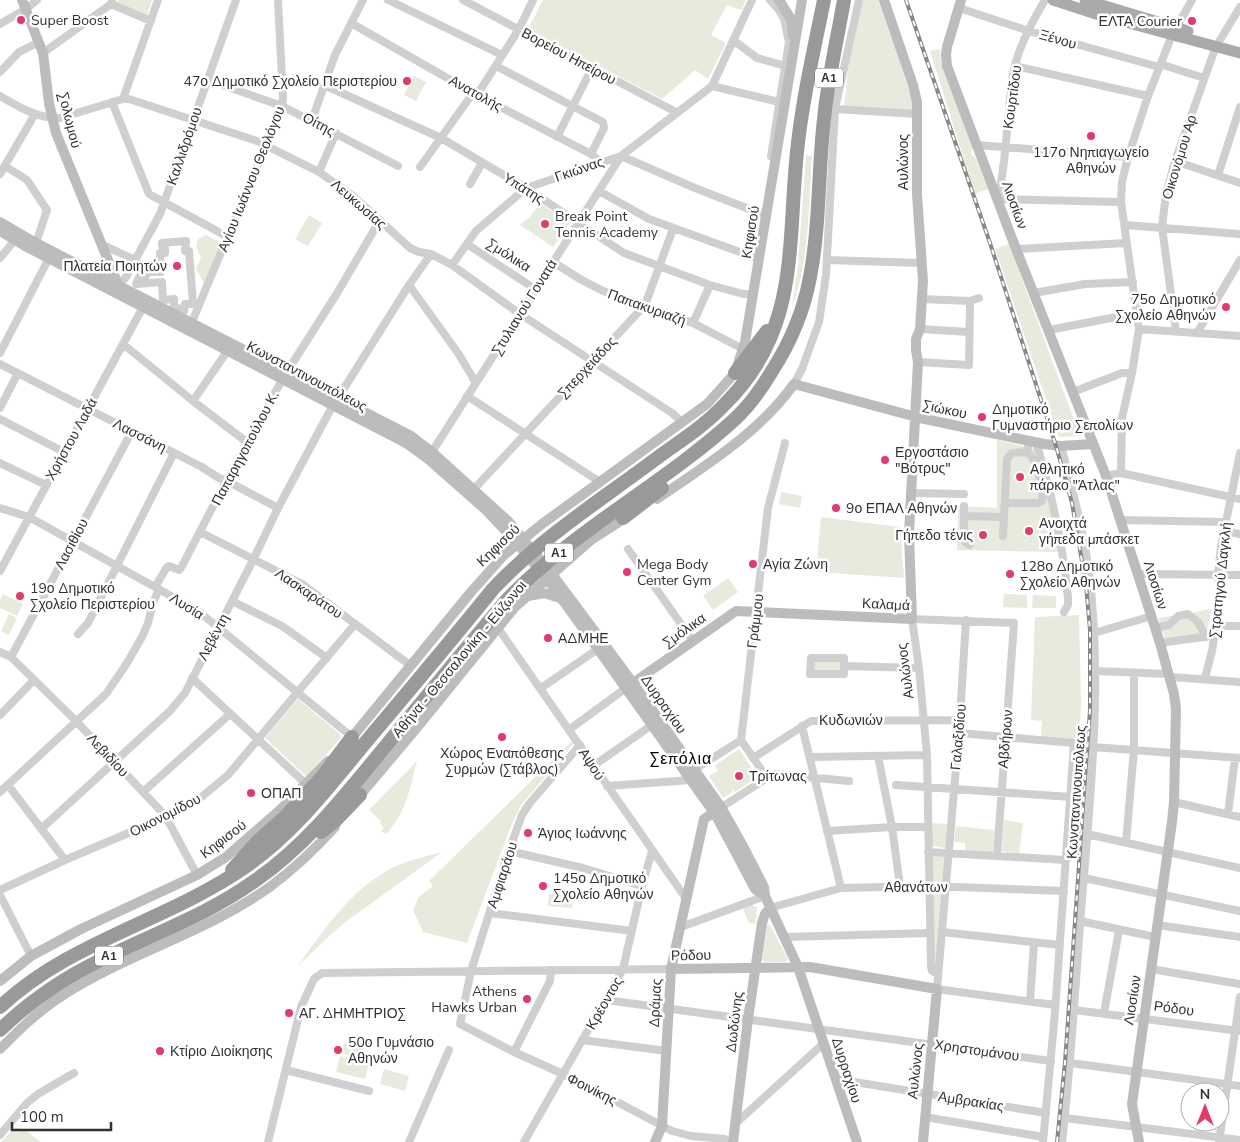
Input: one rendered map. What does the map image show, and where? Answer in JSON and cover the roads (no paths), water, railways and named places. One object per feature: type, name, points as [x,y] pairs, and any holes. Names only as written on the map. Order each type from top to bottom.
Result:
[{"type":"highway","name":"Αθήνα - Θεσσαλονίκη - Εύζωνοι","points":[[0,1007],[32,980],[77,953],[220,884],[246,867],[286,835],[493,590],[518,564],[545,541],[698,428],[724,406],[746,380],[764,352],[775,328],[782,304],[789,264],[797,152],[824,0]]},
{"type":"highway","name":"Αθήνα - Θεσσαλονίκη - Εύζωνοι","points":[[0,1030],[29,1004],[55,985],[100,960],[180,924],[228,899],[270,870],[298,847],[336,806],[505,602],[530,576],[556,554],[716,436],[749,405],[780,360],[801,312],[810,276],[827,154],[828,85],[844,0]]},
{"type":"highway","points":[[736,373],[767,332],[782,304]]},
{"type":"highway","points":[[623,518],[714,449],[755,410],[785,368],[794,342],[801,312]]},
{"type":"highway","points":[[220,884],[259,840],[284,818],[322,776],[352,737]]},
{"type":"highway","points":[[298,847],[336,820],[360,795]]},
{"type":"main road","points":[[779,0],[791,19],[794,52]]},
{"type":"main road","name":"Κηφισού","points":[[0,981],[31,956],[81,929],[197,875],[226,857],[281,809],[305,782],[352,737],[504,555],[520,540],[707,404],[736,373],[743,349],[753,294],[802,0]]},
{"type":"main road","name":"Αυλώνος","points":[[884,0],[917,102],[916,194],[922,299],[920,328],[916,344],[918,362],[910,493],[909,534],[912,619]]},
{"type":"main road","points":[[1053,0],[1098,15],[1218,43],[1240,46]]},
{"type":"main road","points":[[1085,0],[1174,32]]},
{"type":"main road","name":"Λιοσίων","points":[[958,3],[946,55],[947,66],[1016,250],[1106,476],[1139,574],[1176,702],[1174,802],[1132,1104],[1138,1142]]},
{"type":"main road","name":"Σολωμού","points":[[24,4],[43,54],[52,118],[58,141],[118,289]]},
{"type":"main road","points":[[1218,43],[1240,53]]},
{"type":"main road","name":"Κωνσταντινουπόλεως","points":[[0,222],[118,289],[143,307],[228,350],[285,375]]},
{"type":"main road","name":"Κωνσταντινουπόλεως","points":[[0,231],[49,258],[192,322],[430,455],[474,489],[520,540]]},
{"type":"main road","points":[[0,1049],[28,1020],[57,999],[150,949],[221,916],[270,887],[319,845],[340,821],[515,607],[585,546],[623,518],[647,506],[702,469],[733,445],[771,412],[794,384]]},
{"type":"main road","name":"Σιώκου","points":[[794,384],[914,417],[1033,442],[1061,446],[1093,444]]},
{"type":"main road","name":"Κωνσταντινουπόλεως","points":[[430,455],[507,525]]},
{"type":"main road","points":[[540,559],[546,532],[561,511]]},
{"type":"main road","points":[[504,555],[507,525],[525,527],[542,524]]},
{"type":"main road","points":[[520,540],[540,559],[549,576]]},
{"type":"main road","points":[[520,540],[529,558],[549,576]]},
{"type":"main road","points":[[487,574],[514,558],[540,559],[585,546]]},
{"type":"main road","points":[[515,607],[527,582],[530,570],[529,558]]},
{"type":"main road","points":[[527,596],[544,593],[563,595],[563,574],[570,559]]},
{"type":"main road","name":"Δυρραχίου","points":[[549,576],[630,686],[744,848],[764,887],[765,896],[770,908],[785,936],[798,967],[857,1142]]},
{"type":"main road","name":"Δυρραχίου","points":[[563,595],[598,649],[630,686],[652,725],[693,775]]},
{"type":"main road","name":"Σμόλικα","points":[[630,686],[736,611],[756,611]]},
{"type":"main road","name":"Καλαμά","points":[[756,611],[912,619]]},
{"type":"main road","name":"Δράμας","points":[[654,1142],[662,1126],[671,968],[704,819],[717,810]]},
{"type":"main road","name":"Δωδώνης","points":[[733,1142],[762,923],[765,914],[770,908]]},
{"type":"main road","name":"Ρόδου","points":[[671,968],[810,967],[936,989]]},
{"type":"main road","name":"Αυλώνος","points":[[922,1142],[936,989]]},
{"type":"street","points":[[0,24],[24,4],[37,0]]},
{"type":"street","points":[[122,99],[158,0]]},
{"type":"street","name":"Καλλιδρόμου","points":[[118,289],[160,214],[236,0]]},
{"type":"street","name":"Αγίου Ιωάννου Θεολόγου","points":[[192,322],[282,106],[284,98],[278,0]]},
{"type":"street","points":[[312,120],[335,55],[363,0]]},
{"type":"street","points":[[388,0],[502,55]]},
{"type":"street","name":"Βορείου Ηπείρου","points":[[463,0],[676,112]]},
{"type":"street","points":[[420,167],[496,66],[519,29],[533,0]]},
{"type":"street","name":"Στυλιανού Γονατά","points":[[430,455],[621,156],[712,86],[752,0]]},
{"type":"street","name":"Κηφισού","points":[[765,215],[779,102],[789,42],[784,20],[779,10],[770,0]]},
{"type":"street","points":[[794,384],[802,369],[819,322],[827,260],[827,154],[859,0]]},
{"type":"street","name":"Κουρτίδου","points":[[998,199],[1015,66],[1044,0]]},
{"type":"street","points":[[1121,473],[1122,418],[1139,329],[1121,202],[1122,182],[1128,157],[1159,66],[1174,32],[1192,0]]},
{"type":"street","points":[[43,54],[112,2],[151,21]]},
{"type":"street","name":"Ξένου","points":[[958,3],[1029,31],[1204,78]]},
{"type":"street","name":"Οικονόμου Αρ","points":[[1176,332],[1162,227],[1166,194],[1175,161],[1204,78],[1218,43],[1240,7]]},
{"type":"street","name":"Ανατολής","points":[[351,23],[475,94],[591,154],[601,162]]},
{"type":"street","points":[[733,40],[757,58],[786,66]]},
{"type":"street","points":[[0,72],[19,52],[39,42]]},
{"type":"street","points":[[496,66],[604,124],[591,154]]},
{"type":"street","points":[[1015,66],[1148,96]]},
{"type":"street","points":[[558,136],[592,68]]},
{"type":"street","name":"Οίτης","points":[[208,80],[282,106],[398,166]]},
{"type":"street","name":"Υπάτης","points":[[324,85],[441,138],[526,188],[624,253],[710,285],[743,294],[753,294]]},
{"type":"street","points":[[712,86],[779,102]]},
{"type":"street","name":"Λευκωσίας","points":[[0,96],[35,114],[52,118],[60,118],[122,99],[129,99],[266,145],[319,172],[342,187],[410,248],[431,254],[452,265],[520,314],[672,413],[682,422]]},
{"type":"street","points":[[112,102],[149,194],[228,237]]},
{"type":"street","points":[[1218,175],[1240,107]]},
{"type":"street","points":[[836,109],[917,114]]},
{"type":"street","points":[[0,174],[35,114]]},
{"type":"street","points":[[319,172],[336,133]]},
{"type":"street","points":[[977,145],[1128,157]]},
{"type":"street","points":[[621,156],[765,215]]},
{"type":"street","name":"Γκιώνας","points":[[452,265],[476,231],[526,188],[621,156]]},
{"type":"street","points":[[1175,161],[1240,183]]},
{"type":"street","points":[[470,184],[482,163]]},
{"type":"street","points":[[5,166],[27,180],[47,210],[36,243]]},
{"type":"street","points":[[599,191],[630,210],[673,229],[759,259]]},
{"type":"street","points":[[998,199],[1121,202]]},
{"type":"street","name":"Παπαρηγοπούλου Κ.","points":[[0,792],[106,694],[128,663],[145,630],[157,588],[166,567],[179,570],[181,568],[285,375],[380,220]]},
{"type":"street","points":[[1125,225],[1240,234]]},
{"type":"street","name":"Σπερχειάδος","points":[[474,489],[645,305],[673,229]]},
{"type":"street","points":[[0,258],[15,240]]},
{"type":"street","points":[[186,241],[185,251],[189,251],[193,304],[185,304],[184,311],[174,306],[174,299],[163,300],[162,282],[136,284],[139,277],[146,276],[148,272],[161,272],[160,253],[165,252],[162,242],[186,241]]},
{"type":"street","points":[[1016,250],[1128,243]]},
{"type":"street","points":[[101,244],[135,260]]},
{"type":"street","name":"Σμόλικα","points":[[467,244],[535,289]]},
{"type":"street","name":"Λεβέντη","points":[[41,829],[170,712],[185,693],[278,508],[336,402],[409,285],[431,254]]},
{"type":"street","points":[[0,353],[49,258]]},
{"type":"street","points":[[827,260],[921,263]]},
{"type":"street","points":[[1197,333],[1240,260]]},
{"type":"street","name":"Παπακυριαζή","points":[[553,262],[580,280],[603,291],[694,323],[743,349]]},
{"type":"street","points":[[1034,293],[1085,284],[1133,282]]},
{"type":"street","points":[[409,285],[458,353],[476,383]]},
{"type":"street","points":[[694,323],[710,285]]},
{"type":"street","points":[[922,299],[970,301],[979,298]]},
{"type":"street","points":[[918,362],[969,364],[970,301]]},
{"type":"street","name":"Χρήστου Λαδά","points":[[1,567],[143,307]]},
{"type":"street","points":[[1049,330],[1137,313]]},
{"type":"street","points":[[920,328],[970,332]]},
{"type":"street","points":[[1139,329],[1240,336]]},
{"type":"street","points":[[124,344],[248,443]]},
{"type":"street","points":[[193,401],[228,350]]},
{"type":"street","name":"Λασσάνη","points":[[0,364],[174,452],[218,478],[278,508]]},
{"type":"street","points":[[0,408],[18,373]]},
{"type":"street","points":[[1073,392],[1122,374],[1132,373]]},
{"type":"street","points":[[467,396],[600,482]]},
{"type":"street","points":[[0,419],[64,452]]},
{"type":"street","name":"Λασιθίου","points":[[11,657],[132,431]]},
{"type":"street","points":[[1027,452],[1033,442]]},
{"type":"street","points":[[1033,442],[1047,477],[1061,544],[1068,598],[1068,605],[1064,612]]},
{"type":"street","name":"Γράμμου","points":[[741,740],[768,508],[785,443]]},
{"type":"street","name":"Κωνσταντινουπόλεως","points":[[1061,446],[1084,538],[1089,572],[1096,672],[1093,747],[1071,1063],[1062,1142]]},
{"type":"street","points":[[78,634],[88,623],[174,452]]},
{"type":"street","points":[[1003,536],[1008,459],[1012,453],[1027,452],[1034,458],[1043,494],[1042,501],[1037,503],[1006,503]]},
{"type":"street","name":"Στρατηγού Δαγκλή","points":[[1205,678],[1210,636],[1216,626],[1220,599],[1218,575],[1221,546],[1240,453]]},
{"type":"street","points":[[1,465],[46,485]]},
{"type":"street","points":[[1106,476],[1121,473],[1240,499]]},
{"type":"street","points":[[910,493],[964,494]]},
{"type":"street","points":[[964,506],[964,538],[965,542],[970,545]]},
{"type":"street","name":"Λυσία","points":[[0,508],[29,517],[198,611],[352,737]]},
{"type":"street","points":[[964,516],[1004,517]]},
{"type":"street","points":[[1120,520],[1226,522]]},
{"type":"street","points":[[1224,531],[1240,534]]},
{"type":"street","name":"Λασκαράτου","points":[[200,532],[302,584],[411,666]]},
{"type":"street","points":[[628,549],[693,641]]},
{"type":"street","points":[[1139,574],[1240,575]]},
{"type":"street","points":[[232,601],[282,626],[327,658]]},
{"type":"street","points":[[1155,628],[1169,625],[1178,616],[1188,614],[1210,636]]},
{"type":"street","points":[[1094,633],[1152,616]]},
{"type":"street","name":"Καλαμά","points":[[912,619],[1014,623]]},
{"type":"street","name":"Αυλώνος","points":[[912,619],[927,755],[931,967],[932,971],[938,974]]},
{"type":"street","name":"Γαλαξιδίου","points":[[948,853],[959,733],[966,620]]},
{"type":"street","name":"Αβδήρων","points":[[997,856],[1000,793],[1014,623]]},
{"type":"street","name":"Οικονομίδου","points":[[0,890],[166,817],[200,799],[228,775],[355,624]]},
{"type":"street","points":[[1216,626],[1240,626]]},
{"type":"street","name":"Αψού","points":[[498,628],[687,900]]},
{"type":"street","points":[[1160,643],[1210,636]]},
{"type":"street","points":[[541,688],[598,649]]},
{"type":"street","name":"Λεβιδίου","points":[[0,652],[6,653],[11,657],[76,721],[166,817],[197,875]]},
{"type":"street","points":[[810,658],[844,658],[844,666],[844,674],[810,674],[810,658]]},
{"type":"street","points":[[844,666],[918,668]]},
{"type":"street","points":[[1096,672],[1134,673],[1240,682]]},
{"type":"street","points":[[1126,842],[1134,749],[1134,673]]},
{"type":"street","points":[[192,678],[305,782]]},
{"type":"street","points":[[0,715],[34,680]]},
{"type":"street","name":"Σμόλικα","points":[[570,729],[630,686]]},
{"type":"street","points":[[143,792],[230,714]]},
{"type":"street","name":"Κυδωνιών","points":[[753,758],[811,721],[960,720]]},
{"type":"street","points":[[593,766],[652,725]]},
{"type":"street","points":[[802,726],[841,888]]},
{"type":"street","points":[[959,733],[1005,737]]},
{"type":"street","name":"Κωνσταντινουπόλεως","points":[[1005,737],[1074,743],[1051,1061],[1043,1140]]},
{"type":"street","points":[[607,786],[693,775],[741,740],[766,778]]},
{"type":"street","name":"Αμφιαράου","points":[[460,1024],[471,971],[522,815],[529,804],[580,745]]},
{"type":"street","points":[[1093,747],[1238,758],[1228,814]]},
{"type":"street","points":[[811,758],[927,755]]},
{"type":"street","points":[[878,756],[892,827],[900,886]]},
{"type":"street","points":[[717,810],[775,774],[850,781]]},
{"type":"street","points":[[8,785],[65,860]]},
{"type":"street","points":[[896,785],[1071,797]]},
{"type":"street","points":[[1174,802],[1240,817]]},
{"type":"street","points":[[827,830],[927,827]]},
{"type":"street","points":[[1087,834],[1240,868]]},
{"type":"street","points":[[509,851],[583,868],[642,886]]},
{"type":"street","name":"Κρέοντος","points":[[524,1142],[623,969],[642,886],[652,852]]},
{"type":"street","points":[[928,852],[1066,860]]},
{"type":"street","name":"Αυλώνος","points":[[936,989],[948,853]]},
{"type":"street","points":[[1084,878],[1240,911]]},
{"type":"street","name":"Αθανάτων","points":[[770,908],[841,888],[928,886],[1064,891]]},
{"type":"street","points":[[0,895],[31,956]]},
{"type":"street","points":[[681,927],[765,896]]},
{"type":"street","points":[[490,913],[632,930]]},
{"type":"street","points":[[1080,921],[1155,937]]},
{"type":"street","points":[[1157,925],[1240,937]]},
{"type":"street","points":[[1104,1013],[1119,930]]},
{"type":"street","points":[[942,932],[1060,945]]},
{"type":"street","points":[[785,936],[930,933]]},
{"type":"street","points":[[1030,1002],[1034,943]]},
{"type":"street","name":"Ρόδου","points":[[286,1070],[301,1007],[314,980],[318,975],[325,972],[671,968]]},
{"type":"street","points":[[1151,969],[1240,984]]},
{"type":"street","points":[[514,1052],[550,981],[551,970]]},
{"type":"street","name":"Ρόδου","points":[[936,989],[1055,1005]]},
{"type":"street","points":[[1228,1082],[1238,1031],[1240,997]]},
{"type":"street","name":"Χρηστομάνου","points":[[606,1000],[1051,1061]]},
{"type":"street","name":"Ρόδου","points":[[1074,1010],[1144,1017],[1238,1031]]},
{"type":"street","name":"Φοινίκης","points":[[460,1024],[672,1131],[691,1136],[725,1139],[727,1142]]},
{"type":"street","points":[[582,1040],[667,1051]]},
{"type":"street","points":[[736,1124],[824,1043]]},
{"type":"street","points":[[409,1142],[449,1050]]},
{"type":"street","points":[[1071,1063],[1212,1082]]},
{"type":"street","points":[[268,1142],[286,1070],[369,1091]]},
{"type":"street","points":[[0,1136],[27,1103],[38,1094],[74,1073]]},
{"type":"street","name":"Αμβρακίας","points":[[836,1080],[1046,1113]]},
{"type":"street","points":[[925,1117],[1043,1140]]},
{"type":"street","points":[[1065,1118],[1220,1140],[1240,1140]]},
{"type":"railway","points":[[906,0],[990,243],[1056,446],[1072,503],[1086,585],[1090,630],[1090,710],[1065,1062],[1057,1142]]},
{"type":"place","name":"Super Boost","points":[[21,20]]},
{"type":"place","name":"ΕΛΤΑ Courier","points":[[1192,21]]},
{"type":"place","name":"47ο Δημοτικό Σχολείο Περιστερίου","points":[[407,81]]},
{"type":"place","name":"117ο Νηπιαγωγείο Αθηνών","points":[[1091,136]]},
{"type":"place","name":"Break Point Tennis Academy","points":[[545,224]]},
{"type":"place","name":"Πλατεία Ποιητών","points":[[177,266]]},
{"type":"place","name":"75ο Δημοτικό Σχολείο Αθηνών","points":[[1226,307]]},
{"type":"place","name":"Δημοτικό Γυμναστήριο Σεπολίων","points":[[982,417]]},
{"type":"place","name":"Εργοστάσιο \"Βότρυς\"","points":[[885,460]]},
{"type":"place","name":"Αθλητικό πάρκο \"Άτλας\"","points":[[1020,477]]},
{"type":"place","name":"9ο ΕΠΑΛ Αθηνών","points":[[836,508]]},
{"type":"place","name":"Ανοιχτά γήπεδα μπάσκετ","points":[[1029,531]]},
{"type":"place","name":"Γήπεδο τένις","points":[[983,535]]},
{"type":"place","name":"Αγία Ζώνη","points":[[753,564]]},
{"type":"place","name":"Mega Body Center Gym","points":[[627,572]]},
{"type":"place","name":"128ο Δημοτικό Σχολείο Αθηνών","points":[[1010,574]]},
{"type":"place","name":"19ο Δημοτικό Σχολείο Περιστερίου","points":[[20,596]]},
{"type":"place","name":"ΑΔΜΗΕ","points":[[548,638]]},
{"type":"place","name":"Χώρος Εναπόθεσης Συρμών (Στάβλος)","points":[[502,737]]},
{"type":"place","name":"Τρίτωνας","points":[[739,776]]},
{"type":"place","name":"ΟΠΑΠ","points":[[251,793]]},
{"type":"place","name":"Άγιος Ιωάννης","points":[[528,833]]},
{"type":"place","name":"145ο Δημοτικό Σχολείο Αθηνών","points":[[543,886]]},
{"type":"place","name":"Athens Hawks Urban","points":[[527,999]]},
{"type":"place","name":"ΑΓ. ΔΗΜΗΤΡΙΟΣ","points":[[289,1013]]},
{"type":"place","name":"50ο Γυμνάσιο Αθηνών","points":[[338,1050]]},
{"type":"place","name":"Κτίριο Διοίκησης","points":[[160,1051]]},
{"type":"district","name":"Σεπόλια","points":[[681,758]]}]
